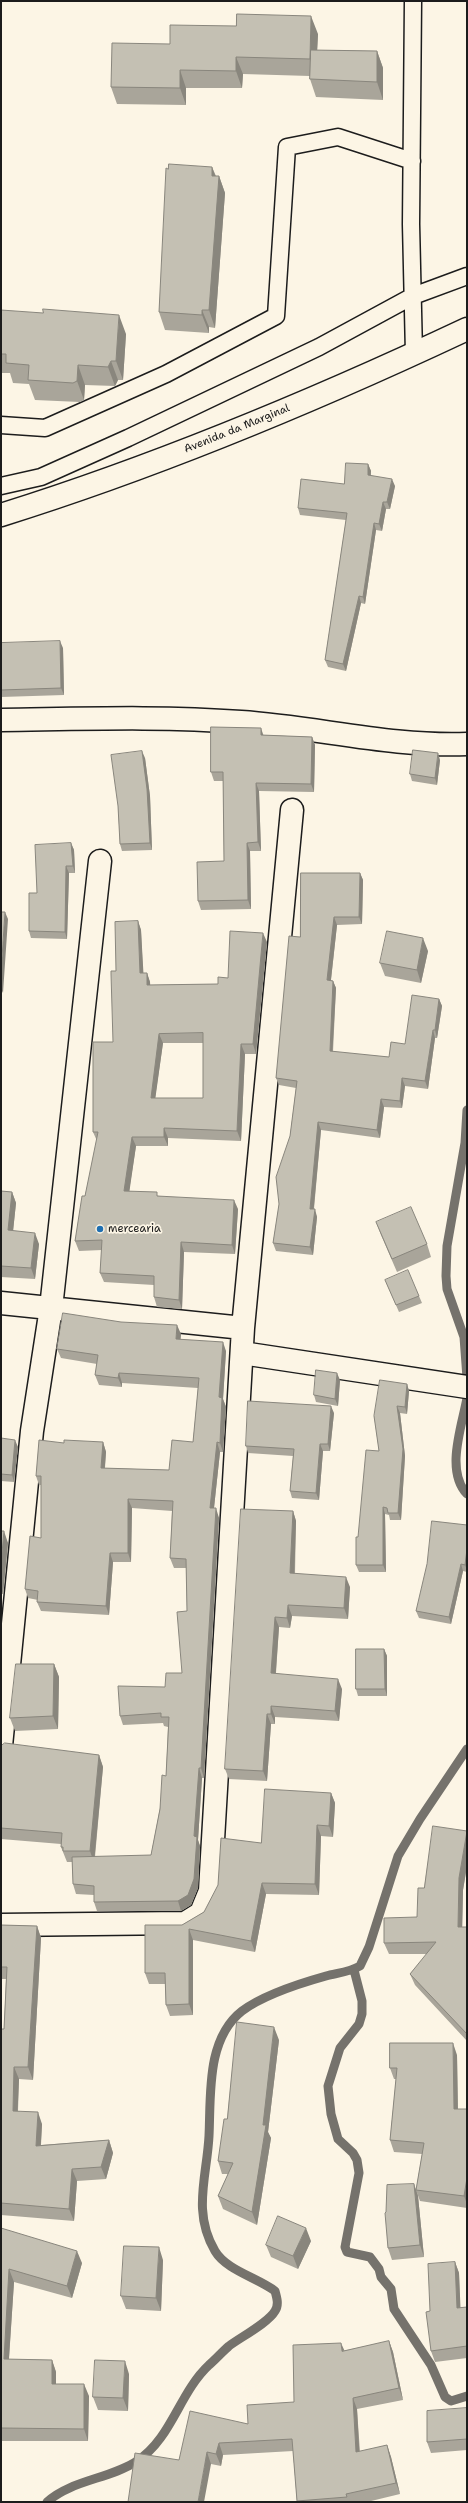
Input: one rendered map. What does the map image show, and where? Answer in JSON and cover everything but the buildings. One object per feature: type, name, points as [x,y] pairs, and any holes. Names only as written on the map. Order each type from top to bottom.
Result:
[{"type":"street","name":"Avenida da Marginal","points":[[1,515],[91,487],[247,426],[414,354],[467,329]]},
{"type":"street","points":[[1,720],[241,722],[448,745],[467,744]]},
{"type":"street","points":[[1,1925],[186,1923],[201,1913],[210,1891],[243,1328],[292,810]]},
{"type":"street","points":[[1,1746],[32,1431],[51,1308],[100,860]]},
{"type":"street","points":[[1,1303],[243,1328]]},
{"type":"street","points":[[242,1353],[467,1387]]},
{"type":"lane","points":[[413,1],[412,161],[414,354]]},
{"type":"lane","points":[[1,425],[45,428],[166,374],[276,316],[287,148],[338,137],[412,161]]},
{"type":"lane","points":[[1,486],[41,477],[128,438],[319,347],[413,296],[467,276]]},
{"type":"waterway","points":[[467,1110],[465,1143],[447,1246],[446,1276],[447,1289],[464,1337],[467,1378]]},
{"type":"waterway","points":[[467,1398],[459,1435],[456,1461],[460,1484],[467,1494]]},
{"type":"waterway","points":[[47,2502],[67,2489],[126,2467],[137,2461],[149,2451],[159,2440],[199,2376],[229,2346],[261,2325],[272,2316],[275,2311],[277,2304],[275,2291],[234,2269],[220,2258],[208,2237],[204,2222],[202,2208],[208,2151],[211,2086],[216,2052],[230,2023],[250,2005],[294,1986],[348,1971],[360,1966],[369,1947],[398,1856],[420,1819],[467,1749]]},
{"type":"waterway","points":[[354,1970],[362,2001],[362,2014],[359,2024],[340,2048],[328,2086],[331,2114],[338,2139],[353,2153],[357,2160],[359,2173],[345,2247],[347,2252],[370,2257],[379,2269],[381,2277],[391,2289],[394,2309],[431,2365],[445,2397],[451,2401],[467,2396]]},
{"type":"place","name":"mercearia","points":[[100,1229]]}]
